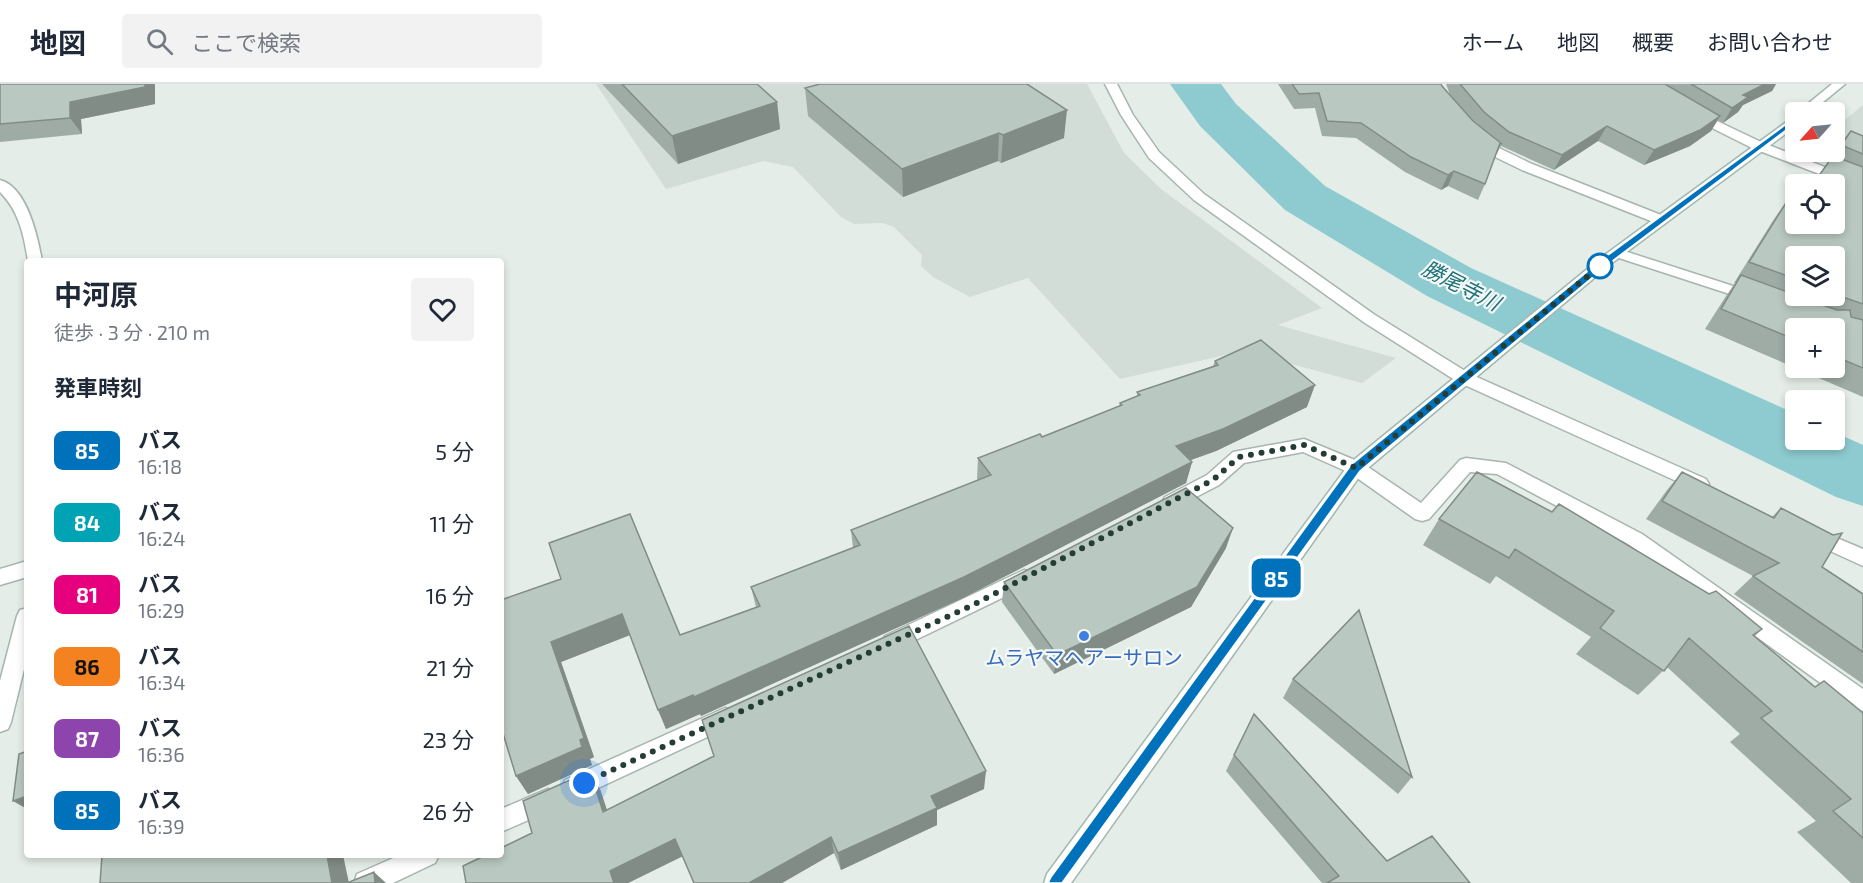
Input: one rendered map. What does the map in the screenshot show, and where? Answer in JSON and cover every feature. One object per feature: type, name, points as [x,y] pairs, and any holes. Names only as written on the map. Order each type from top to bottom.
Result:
[{"type":"street","points":[[1111,84],[1127,115],[1154,155],[1199,197],[1371,319],[1470,373],[1710,489]]},
{"type":"street","points":[[1816,102],[1839,84]]},
{"type":"street","points":[[1684,108],[1725,132],[1863,187]]},
{"type":"street","points":[[1465,124],[1496,152],[1527,167],[1661,220]]},
{"type":"street","points":[[1056,883],[1356,468],[1618,253],[1785,128]]},
{"type":"street","points":[[0,184],[17,200],[30,231],[34,258]]},
{"type":"street","points":[[1618,253],[1768,303]]},
{"type":"street","points":[[1150,513],[1213,480],[1239,457],[1304,445],[1356,468],[1422,514],[1466,465],[1500,468],[1635,539],[1863,701]]},
{"type":"street","points":[[1793,527],[1863,558]]},
{"type":"street","points":[[874,650],[971,606],[1044,567]]},
{"type":"street","points":[[0,577],[24,569]]},
{"type":"street","points":[[0,722],[24,628]]},
{"type":"street","points":[[504,820],[745,709]]},
{"type":"street","points":[[366,883],[420,858]]},
{"type":"shaded area","points":[[596,84],[1087,84],[1124,153],[1161,189],[1322,308],[1278,325],[1396,358],[1362,383],[1243,351],[1120,379],[1028,278],[970,297],[933,277],[921,266],[922,255],[894,227],[883,223],[854,224],[841,217],[793,167],[763,161],[666,189]]},
{"type":"shaded area","points":[[1863,105],[1863,151],[1845,143],[1845,120]]},
{"type":"building","points":[[0,84],[145,84],[145,87],[70,102],[70,118],[0,124]]},
{"type":"building","points":[[622,84],[757,84],[777,102],[672,136]]},
{"type":"building","points":[[820,84],[1027,84],[1067,110],[1003,135],[999,133],[902,169],[805,88]]},
{"type":"building","points":[[1292,84],[1441,84],[1473,121],[1502,144],[1500,143],[1485,184],[1454,171],[1448,175],[1411,157],[1361,123],[1327,121],[1319,93],[1299,94]]},
{"type":"building","points":[[1460,84],[1665,84],[1720,116],[1700,130],[1654,150],[1607,126],[1562,155],[1509,132],[1484,112]]},
{"type":"building","points":[[1691,84],[1765,84],[1743,95],[1748,97],[1732,108]]},
{"type":"building","points":[[1851,131],[1863,136],[1863,154],[1845,147],[1845,139]]},
{"type":"building","points":[[1845,160],[1863,167],[1863,304],[1845,298],[1845,246],[1785,246],[1785,275],[1749,262],[1785,204],[1785,234],[1845,234],[1845,174],[1820,174],[1829,162]]},
{"type":"building","points":[[1741,275],[1785,291],[1785,306],[1825,306],[1837,310],[1850,310],[1851,317],[1863,320],[1863,368],[1845,361],[1845,318],[1785,318],[1785,335],[1721,309]]},
{"type":"building","points":[[1261,340],[1315,385],[1223,429],[1176,446],[1192,462],[964,577],[694,697],[693,695],[658,710],[622,614],[551,642],[584,738],[580,740],[582,747],[516,776],[504,737],[504,599],[561,579],[549,543],[630,514],[680,635],[760,606],[751,587],[860,545],[851,530],[991,475],[978,458],[1040,434],[1042,437],[1122,405],[1120,403],[1140,395],[1137,392],[1218,365],[1215,361]]},
{"type":"building","points":[[1477,472],[1552,512],[1559,504],[1709,594],[1716,591],[1762,629],[1753,635],[1815,687],[1824,681],[1863,713],[1863,838],[1833,811],[1851,799],[1761,718],[1772,711],[1689,638],[1664,671],[1600,628],[1614,611],[1515,549],[1509,558],[1439,519]]},
{"type":"building","points":[[1682,472],[1774,518],[1781,508],[1833,535],[1842,533],[1822,567],[1863,594],[1863,652],[1753,576],[1779,563],[1662,501]]},
{"type":"building","points":[[1186,488],[1233,528],[1197,587],[1057,655],[1004,582]]},
{"type":"building","points":[[1359,610],[1412,777],[1293,679]]},
{"type":"building","points":[[909,626],[986,771],[931,796],[937,808],[838,853],[831,837],[749,883],[694,883],[675,839],[610,871],[614,883],[466,883],[463,866],[480,858],[504,858],[504,847],[532,833],[523,801],[590,771],[603,812],[714,756],[702,720]]},
{"type":"building","points":[[1254,714],[1387,861],[1432,836],[1470,883],[1327,883],[1339,876],[1234,755]]},
{"type":"building","points":[[24,752],[24,797],[13,801],[19,754]]},
{"type":"building","points":[[102,858],[328,858],[332,883],[100,883]]},
{"type":"building","points":[[374,872],[375,883],[347,883]]},
{"type":"waterway","name":"勝尾寺川","points":[[1195,84],[1218,115],[1305,198],[1449,282],[1863,477]]},
{"type":"bus line","name":"85","points":[[1056,883],[1356,468],[1607,260],[1785,128]]},
{"type":"place","name":"ムラヤマヘアーサロン","points":[[1084,636]]},
{"type":"route","points":[[584,783],[971,606],[1213,480],[1239,457],[1304,445],[1356,468],[1600,266]]}]
